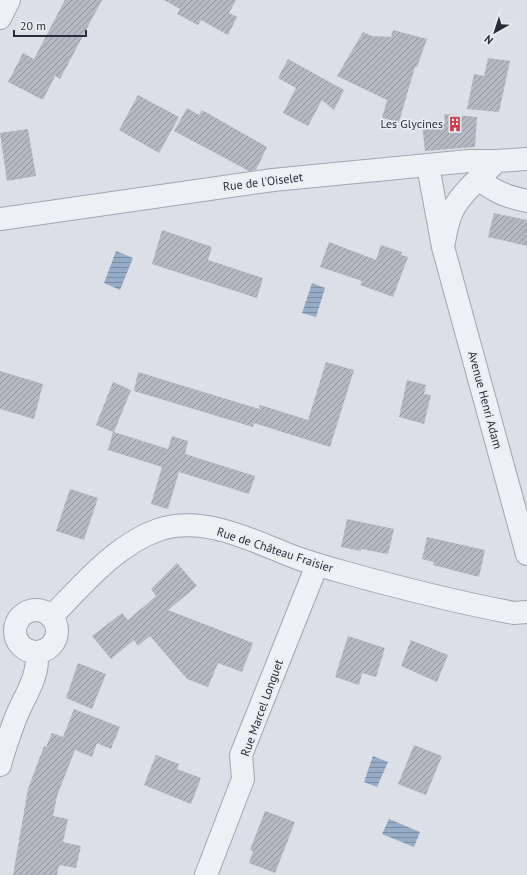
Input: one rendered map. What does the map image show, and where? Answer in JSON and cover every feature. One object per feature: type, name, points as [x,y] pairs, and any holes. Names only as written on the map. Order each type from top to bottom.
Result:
[{"type":"street","points":[[0,18],[9,0]]},
{"type":"street","name":"Rue de l'Oiselet","points":[[0,219],[273,180],[469,161],[527,159]]},
{"type":"street","name":"Avenue Henri Adam","points":[[443,247],[447,225],[454,206],[497,161]]},
{"type":"street","name":"Avenue Henri Adam","points":[[428,166],[443,247],[527,554]]},
{"type":"street","points":[[479,179],[488,188],[502,195],[527,201]]},
{"type":"street","name":"Rue de Château Fraisier","points":[[51,617],[101,568],[136,538],[160,530],[184,526],[224,531],[317,565],[418,594],[514,613],[527,612]]},
{"type":"street","name":"Rue Marcel Longuet","points":[[206,875],[243,779],[241,755],[317,565]]},
{"type":"street","points":[[33,610],[42,610],[51,617],[56,626],[57,634],[52,644],[45,650],[36,652],[25,649],[7,631],[24,614],[33,610]]},
{"type":"street","points":[[0,765],[17,716],[34,677],[38,660],[36,652]]},
{"type":"water","points":[[116,251],[133,258],[120,290],[104,283]]},
{"type":"water","points":[[312,283],[325,288],[316,317],[302,313]]},
{"type":"water","points":[[373,756],[388,762],[377,787],[364,782]]},
{"type":"water","points":[[389,819],[420,832],[414,847],[382,834]]},
{"type":"building","points":[[65,0],[102,0],[60,79],[55,76],[43,100],[8,82],[23,53],[34,59]]},
{"type":"building","points":[[164,0],[236,0],[229,13],[237,17],[228,35],[201,20],[198,25],[177,14],[180,9]]},
{"type":"building","points":[[393,30],[427,39],[417,67],[415,67],[399,122],[382,118],[387,100],[337,76],[363,32],[372,36],[391,37]]},
{"type":"building","points":[[488,58],[510,61],[499,112],[467,109],[474,74],[484,76]]},
{"type":"building","points":[[288,59],[344,90],[334,110],[322,100],[308,126],[283,113],[296,88],[278,78]]},
{"type":"building","points":[[138,95],[179,117],[159,153],[119,130]]},
{"type":"building","points":[[187,108],[199,115],[202,110],[267,147],[256,170],[249,171],[174,131]]},
{"type":"building","name":"Les Glycines","points":[[444,114],[477,117],[475,147],[425,151],[422,125],[445,123]]},
{"type":"building","points":[[28,129],[36,176],[7,181],[0,133]]},
{"type":"building","points":[[494,213],[527,220],[527,246],[488,237]]},
{"type":"building","points":[[162,230],[212,247],[208,260],[263,278],[257,298],[152,264]]},
{"type":"building","points":[[329,242],[376,260],[381,245],[402,252],[401,255],[408,257],[393,297],[360,285],[362,281],[320,267]]},
{"type":"building","points":[[326,362],[354,370],[330,447],[254,423],[253,427],[134,391],[138,372],[259,409],[260,405],[308,420]]},
{"type":"building","points":[[0,371],[43,384],[34,419],[0,409]]},
{"type":"building","points":[[407,380],[426,385],[424,394],[431,395],[424,424],[399,417]]},
{"type":"building","points":[[113,382],[131,390],[114,432],[168,449],[172,436],[188,441],[185,454],[255,476],[249,494],[179,472],[168,509],[151,504],[162,467],[108,450],[113,432],[96,425]]},
{"type":"building","points":[[70,489],[98,498],[84,540],[56,531]]},
{"type":"building","points":[[347,519],[394,529],[388,554],[341,547]]},
{"type":"building","points":[[427,537],[485,550],[479,577],[433,565],[434,562],[422,559]]},
{"type":"building","points":[[177,563],[197,586],[168,610],[253,643],[242,672],[218,663],[208,687],[187,679],[150,636],[138,646],[134,640],[111,659],[92,636],[122,613],[128,620],[156,596],[151,589]]},
{"type":"building","points":[[348,636],[385,648],[376,677],[362,673],[359,685],[335,677]]},
{"type":"building","points":[[411,640],[448,655],[437,682],[401,666]]},
{"type":"building","points":[[78,663],[106,674],[92,709],[66,698]]},
{"type":"building","points":[[74,709],[120,727],[111,749],[97,743],[92,757],[75,750],[57,796],[53,816],[68,819],[63,842],[81,846],[76,868],[59,865],[57,875],[13,875],[28,789],[44,746],[46,747],[52,733],[63,737]]},
{"type":"building","points":[[414,745],[442,756],[426,795],[398,784]]},
{"type":"building","points":[[156,755],[179,764],[177,769],[201,778],[191,804],[144,785]]},
{"type":"building","points":[[265,811],[295,822],[275,873],[249,863],[253,851],[250,850]]},
{"type":"place","name":"Les Glycines","points":[[455,124]]}]
